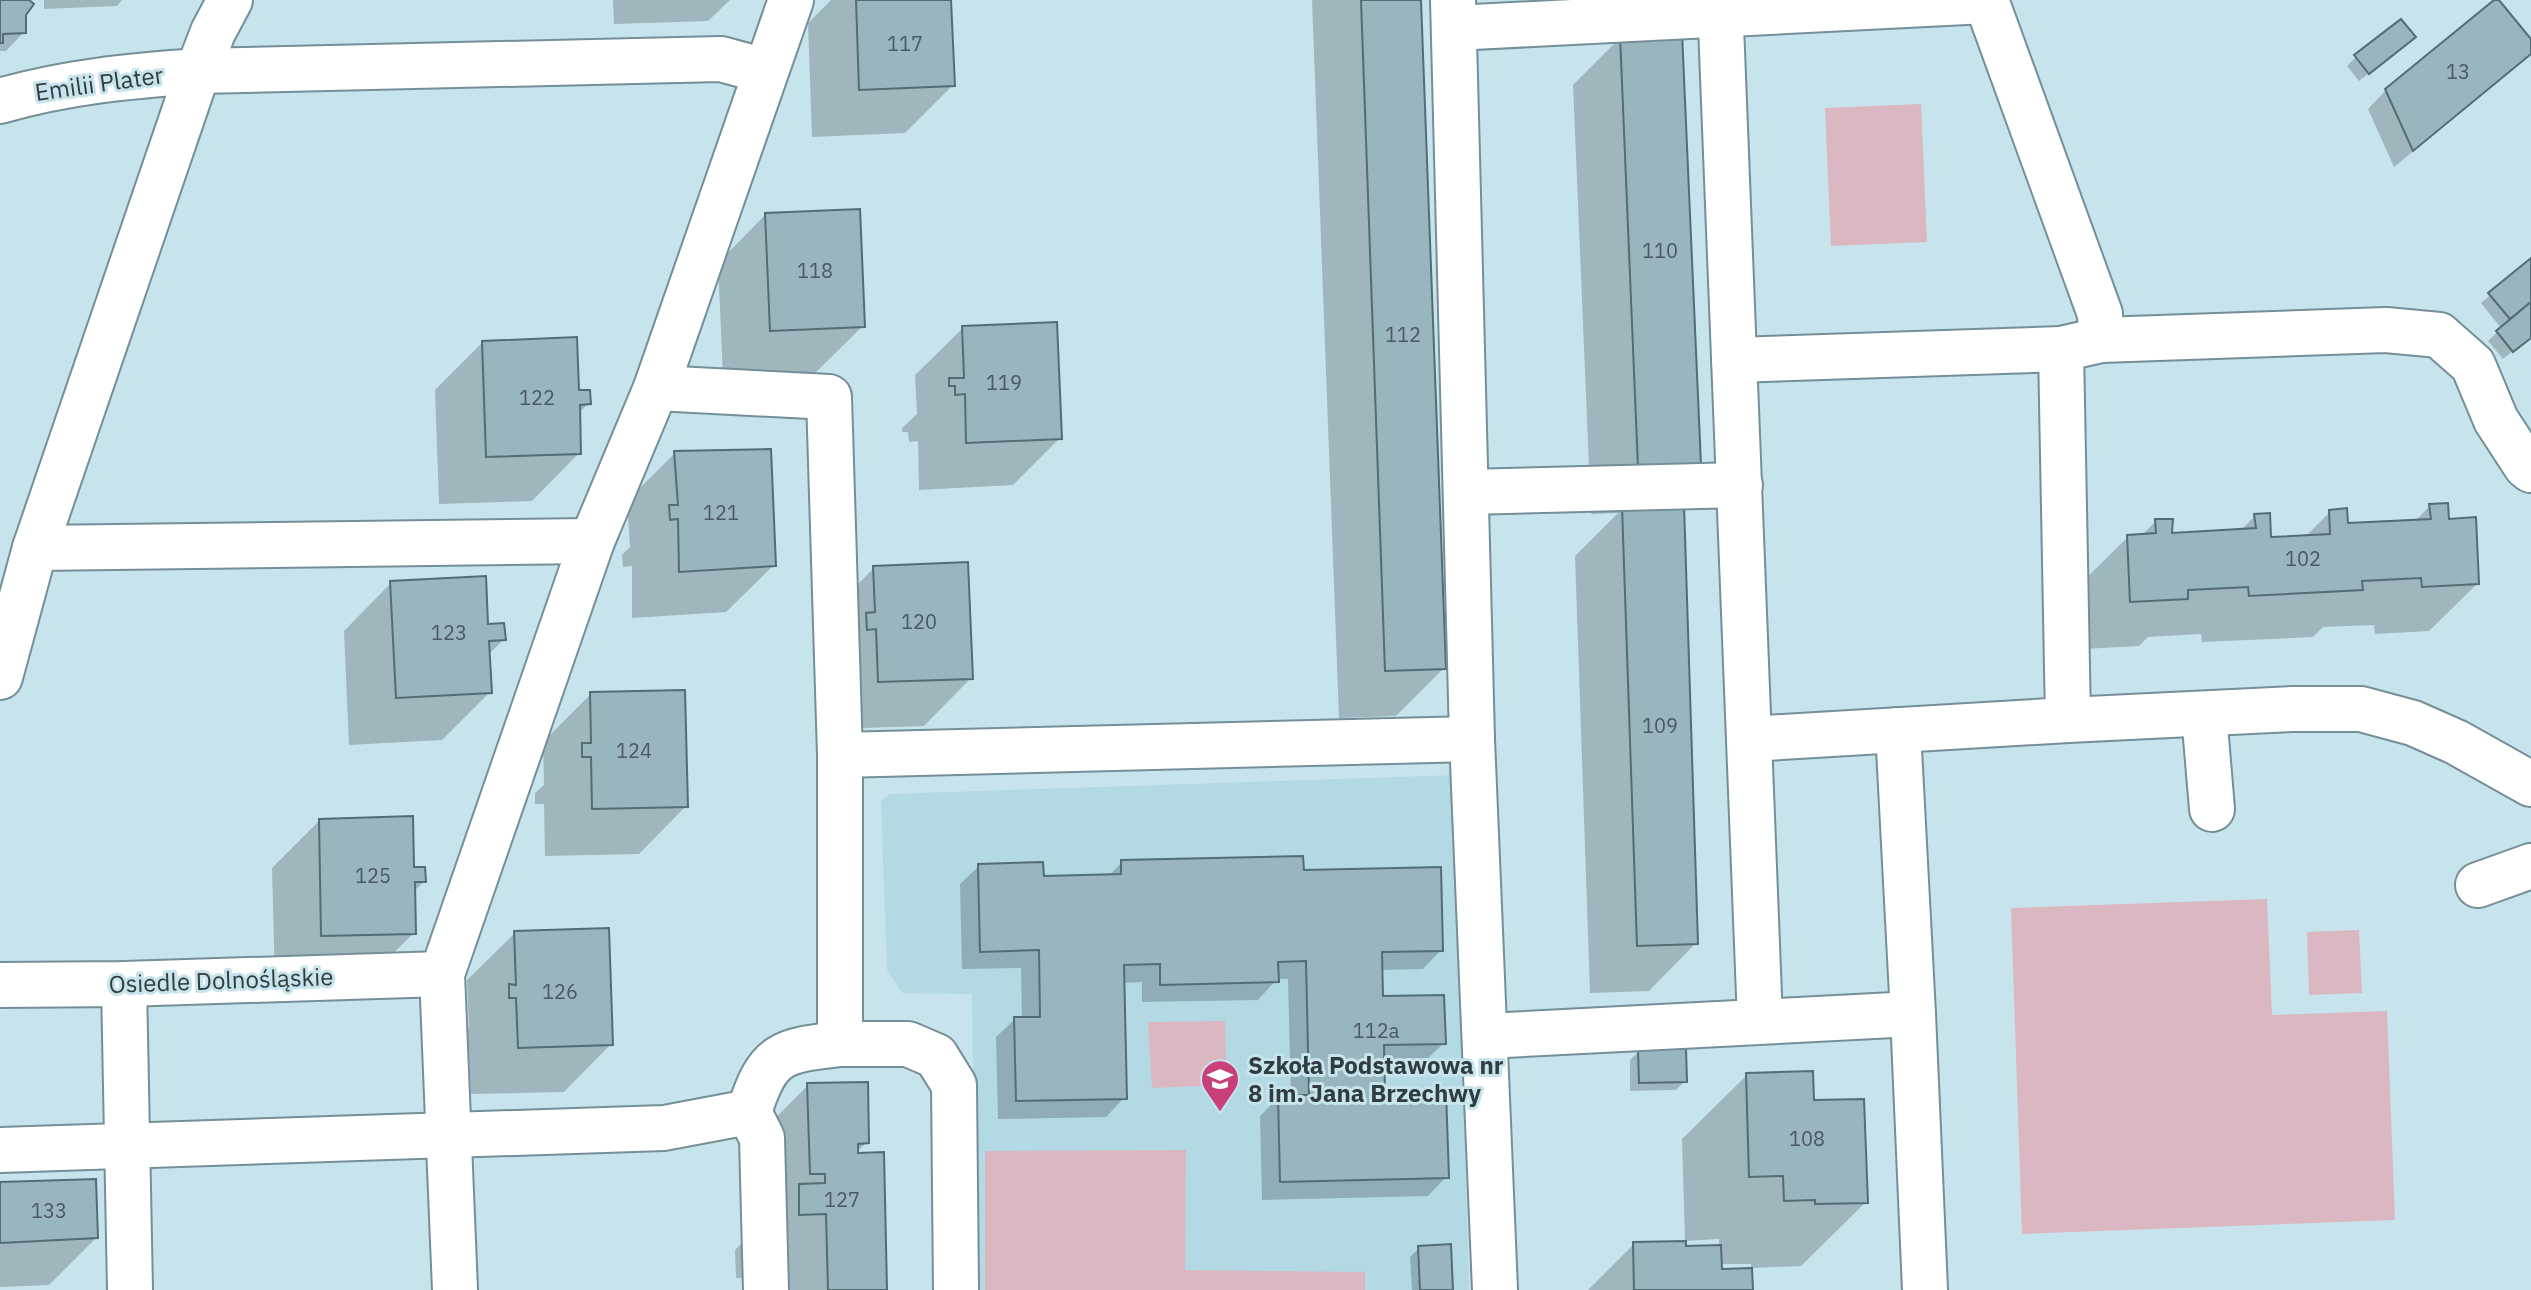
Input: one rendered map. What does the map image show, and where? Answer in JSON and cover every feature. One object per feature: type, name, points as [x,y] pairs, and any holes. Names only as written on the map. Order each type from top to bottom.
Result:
[{"type":"street","points":[[0,677],[35,548],[198,71],[230,0]]},
{"type":"street","points":[[455,1290],[442,974],[592,541],[656,388],[791,0]]},
{"type":"street","points":[[1495,1290],[1472,739],[1454,14],[1986,0],[2100,314],[2081,344],[2068,720]]},
{"type":"street","points":[[1720,8],[1760,1021]]},
{"type":"street","name":"Emilii Plater","points":[[0,101],[42,89],[121,76],[198,71],[721,59],[765,71]]},
{"type":"street","points":[[1734,360],[2386,330],[2439,335],[2473,365],[2496,420],[2531,470]]},
{"type":"street","points":[[656,388],[829,397],[840,755],[840,1044]]},
{"type":"street","points":[[1467,492],[1740,485]]},
{"type":"street","points":[[35,548],[592,541]]},
{"type":"street","points":[[1749,739],[2068,720],[2293,709],[2361,709],[2413,723],[2531,784]]},
{"type":"street","points":[[2204,714],[2212,809]]},
{"type":"street","points":[[1898,730],[1925,1290]]},
{"type":"street","points":[[840,755],[1472,739]]},
{"type":"street","points":[[2478,885],[2531,866]]},
{"type":"street","name":"Osiedle Dolnośląskie","points":[[0,985],[442,974]]},
{"type":"street","points":[[124,984],[130,1290]]},
{"type":"street","points":[[1486,1036],[1913,1014]]},
{"type":"street","points":[[766,1290],[762,1138],[749,1112],[768,1066],[794,1049],[840,1044],[908,1044],[936,1056],[954,1085],[956,1290]]},
{"type":"street","points":[[0,1150],[664,1128],[749,1112]]},
{"type":"shaded area","points":[[1921,104],[1927,242],[1831,246],[1825,108]]},
{"type":"shaded area","name":"Szkoła Podstawowa nr 8 im. Jana Brzechwy","points":[[1455,775],[1469,1290],[976,1290],[972,994],[902,993],[887,970],[881,801],[890,794]]},
{"type":"shaded area","points":[[2267,899],[2272,1015],[2387,1011],[2395,1220],[2022,1234],[2011,908]]},
{"type":"shaded area","points":[[2359,930],[2362,993],[2309,995],[2307,932]]},
{"type":"shaded area","points":[[1225,1021],[1227,1085],[1152,1088],[1148,1022]]},
{"type":"shaded area","points":[[1186,1150],[1185,1270],[1365,1272],[1365,1290],[985,1290],[985,1151]]},
{"type":"building","points":[[0,0],[29,0],[34,4],[26,15],[26,33],[3,34],[3,43],[0,43]]},
{"type":"building","points":[[856,0],[951,0],[955,86],[859,90]]},
{"type":"building","points":[[1361,0],[1421,0],[1446,669],[1385,671]]},
{"type":"building","points":[[2494,0],[2499,0],[2531,39],[2531,54],[2413,151],[2385,89]]},
{"type":"building","points":[[2401,19],[2416,37],[2369,74],[2354,55]]},
{"type":"building","points":[[1682,32],[1701,465],[1638,468],[1620,35]]},
{"type":"building","points":[[860,209],[865,327],[770,331],[765,213]]},
{"type":"building","points":[[2531,258],[2531,302],[2510,319],[2488,293]]},
{"type":"building","points":[[2531,302],[2531,338],[2513,352],[2496,331]]},
{"type":"building","points":[[1057,322],[1062,439],[966,443],[965,394],[955,395],[955,386],[949,386],[949,378],[964,378],[962,326]]},
{"type":"building","points":[[577,337],[579,390],[590,390],[591,404],[580,405],[581,454],[486,457],[482,341]]},
{"type":"building","points":[[771,449],[776,566],[679,572],[678,519],[670,520],[669,505],[678,505],[674,451]]},
{"type":"building","points":[[2448,503],[2449,519],[2476,517],[2479,584],[2422,587],[2421,578],[2362,581],[2363,590],[2249,596],[2248,587],[2188,590],[2188,599],[2130,602],[2127,535],[2156,533],[2155,519],[2173,519],[2172,533],[2256,528],[2254,514],[2270,513],[2271,537],[2330,534],[2329,510],[2347,508],[2348,523],[2431,519],[2429,504]]},
{"type":"building","points":[[1684,504],[1698,944],[1637,946],[1622,506]]},
{"type":"building","points":[[968,562],[973,679],[878,682],[876,629],[867,630],[866,613],[875,612],[873,566]]},
{"type":"building","points":[[486,576],[488,624],[504,623],[506,640],[489,641],[492,693],[396,698],[390,581]]},
{"type":"building","points":[[685,690],[688,807],[592,809],[591,757],[582,757],[582,743],[591,743],[590,692]]},
{"type":"building","points":[[413,816],[414,867],[425,867],[426,882],[415,882],[416,934],[321,936],[319,819]]},
{"type":"building","points":[[1303,856],[1304,870],[1441,867],[1443,951],[1382,952],[1383,996],[1444,995],[1446,1044],[1384,1045],[1385,1093],[1446,1091],[1449,1178],[1280,1182],[1278,1095],[1309,1095],[1306,961],[1278,962],[1279,982],[1160,985],[1160,964],[1124,965],[1127,1099],[1016,1101],[1014,1017],[1040,1017],[1039,950],[980,952],[978,864],[1043,862],[1044,876],[1121,874],[1121,860]]},
{"type":"building","points":[[609,928],[613,1045],[518,1048],[516,998],[509,998],[509,984],[516,985],[514,931]]},
{"type":"building","points":[[1686,1048],[1687,1082],[1639,1083],[1638,1049]]},
{"type":"building","points":[[1813,1071],[1814,1100],[1864,1099],[1868,1203],[1784,1201],[1783,1176],[1749,1177],[1746,1073]]},
{"type":"building","points":[[868,1082],[869,1143],[858,1144],[858,1153],[884,1152],[887,1290],[828,1290],[826,1214],[799,1215],[799,1184],[825,1183],[825,1174],[810,1174],[807,1083]]},
{"type":"building","points":[[96,1179],[98,1238],[0,1243],[0,1182]]},
{"type":"building","points":[[1686,1241],[1686,1246],[1721,1245],[1722,1269],[1752,1268],[1753,1290],[1634,1290],[1633,1242]]},
{"type":"building","points":[[1451,1244],[1453,1290],[1420,1290],[1418,1246]]},
{"type":"place","name":"Szkoła Podstawowa nr 8 im. Jana Brzechwy","points":[[1220,1113]]}]
